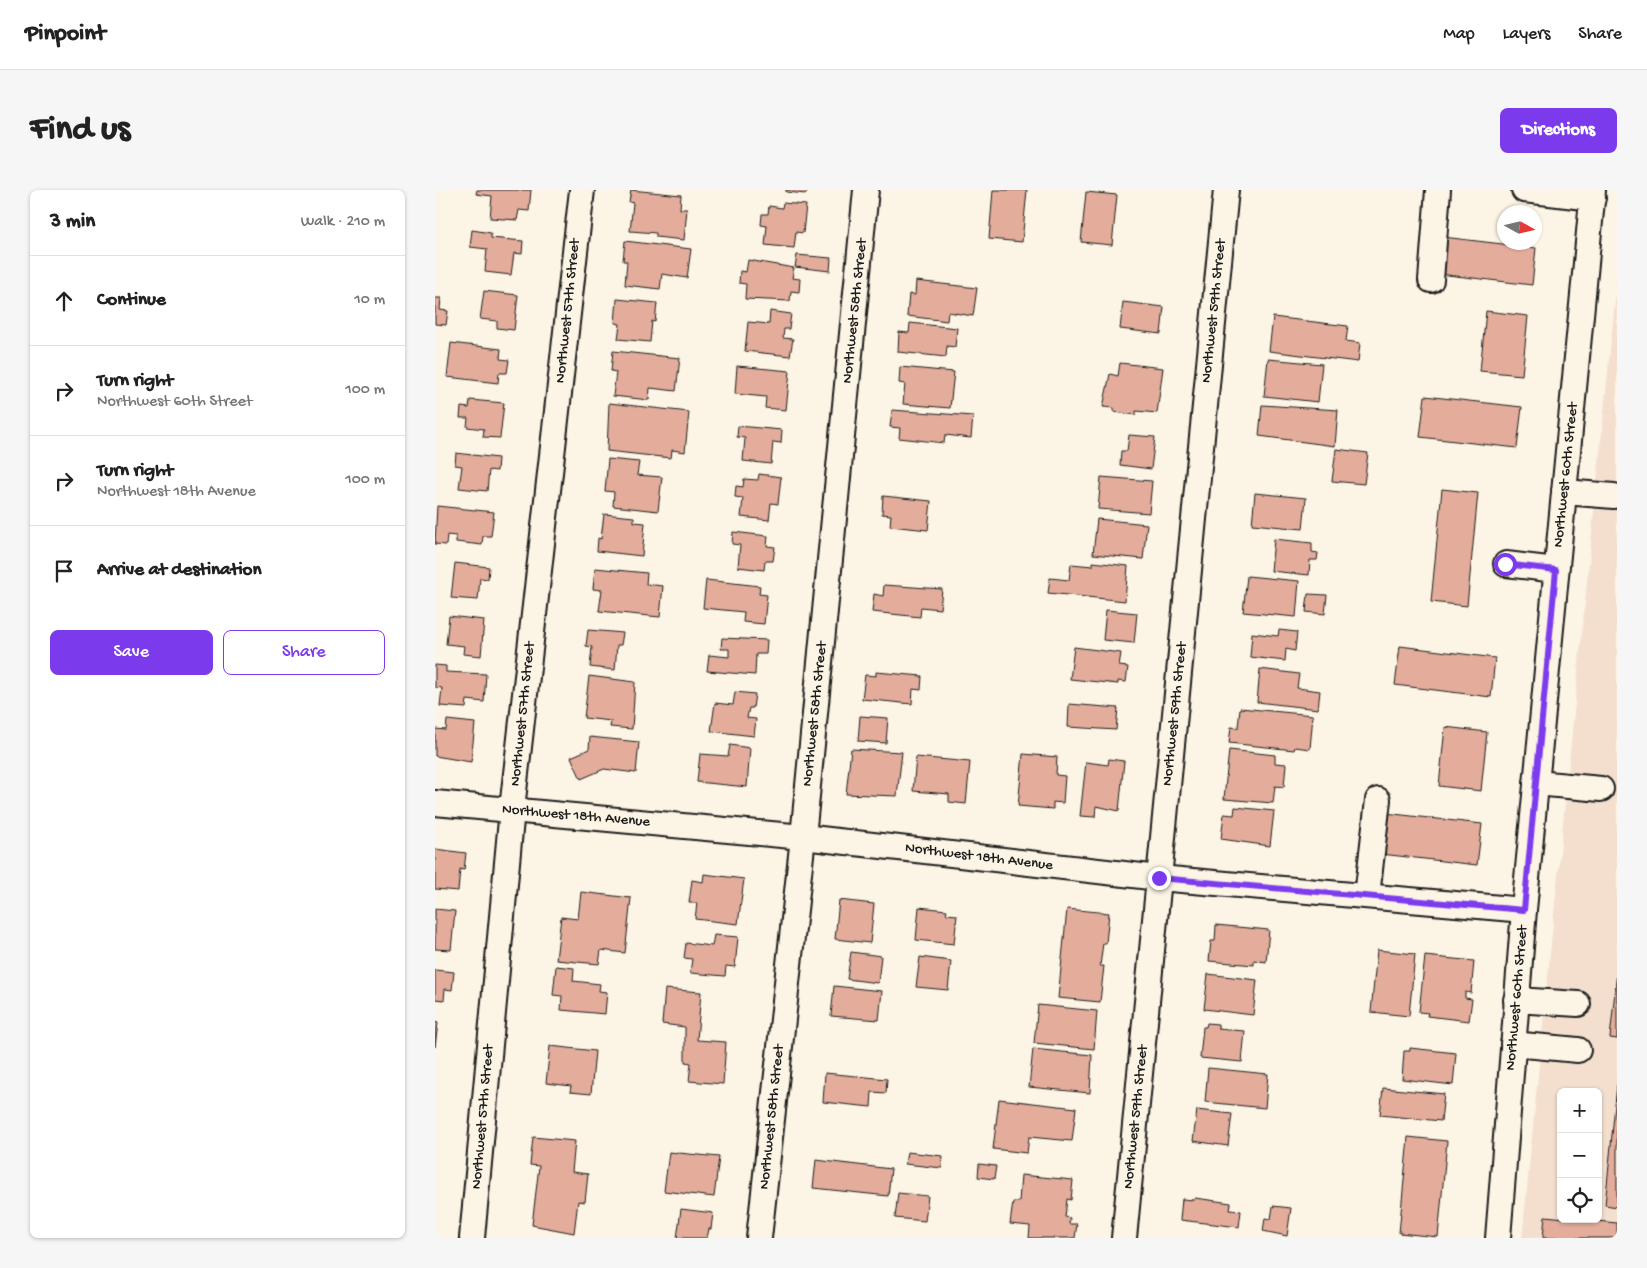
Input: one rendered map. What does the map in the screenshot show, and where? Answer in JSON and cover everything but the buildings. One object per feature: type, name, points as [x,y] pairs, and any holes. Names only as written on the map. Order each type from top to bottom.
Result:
[{"type":"street","name":"Northwest 57th Street","points":[[472,1238],[512,809],[582,190]]},
{"type":"street","name":"Northwest 58th Street","points":[[759,1238],[803,837],[866,190]]},
{"type":"street","name":"Northwest 59th Street","points":[[1124,1238],[1226,190]]},
{"type":"street","points":[[1431,280],[1438,190]]},
{"type":"street","points":[[1524,190],[1593,194]]},
{"type":"street","name":"Northwest 60th Street","points":[[1498,1238],[1524,910],[1593,194]]},
{"type":"street","points":[[1564,492],[1613,496]]},
{"type":"street","points":[[1505,564],[1556,570]]},
{"type":"street","points":[[1536,783],[1601,789]]},
{"type":"street","points":[[1367,896],[1377,800]]},
{"type":"street","name":"Northwest 18th Avenue","points":[[435,803],[803,837],[1159,878],[1524,910]]},
{"type":"street","points":[[1516,1000],[1578,1004]]},
{"type":"street","points":[[1513,1044],[1579,1050]]},
{"type":"shaded area","points":[[1617,280],[1617,1238],[1522,1238]]},
{"type":"route","points":[[1159,878],[1524,910],[1556,570],[1505,564]]}]
